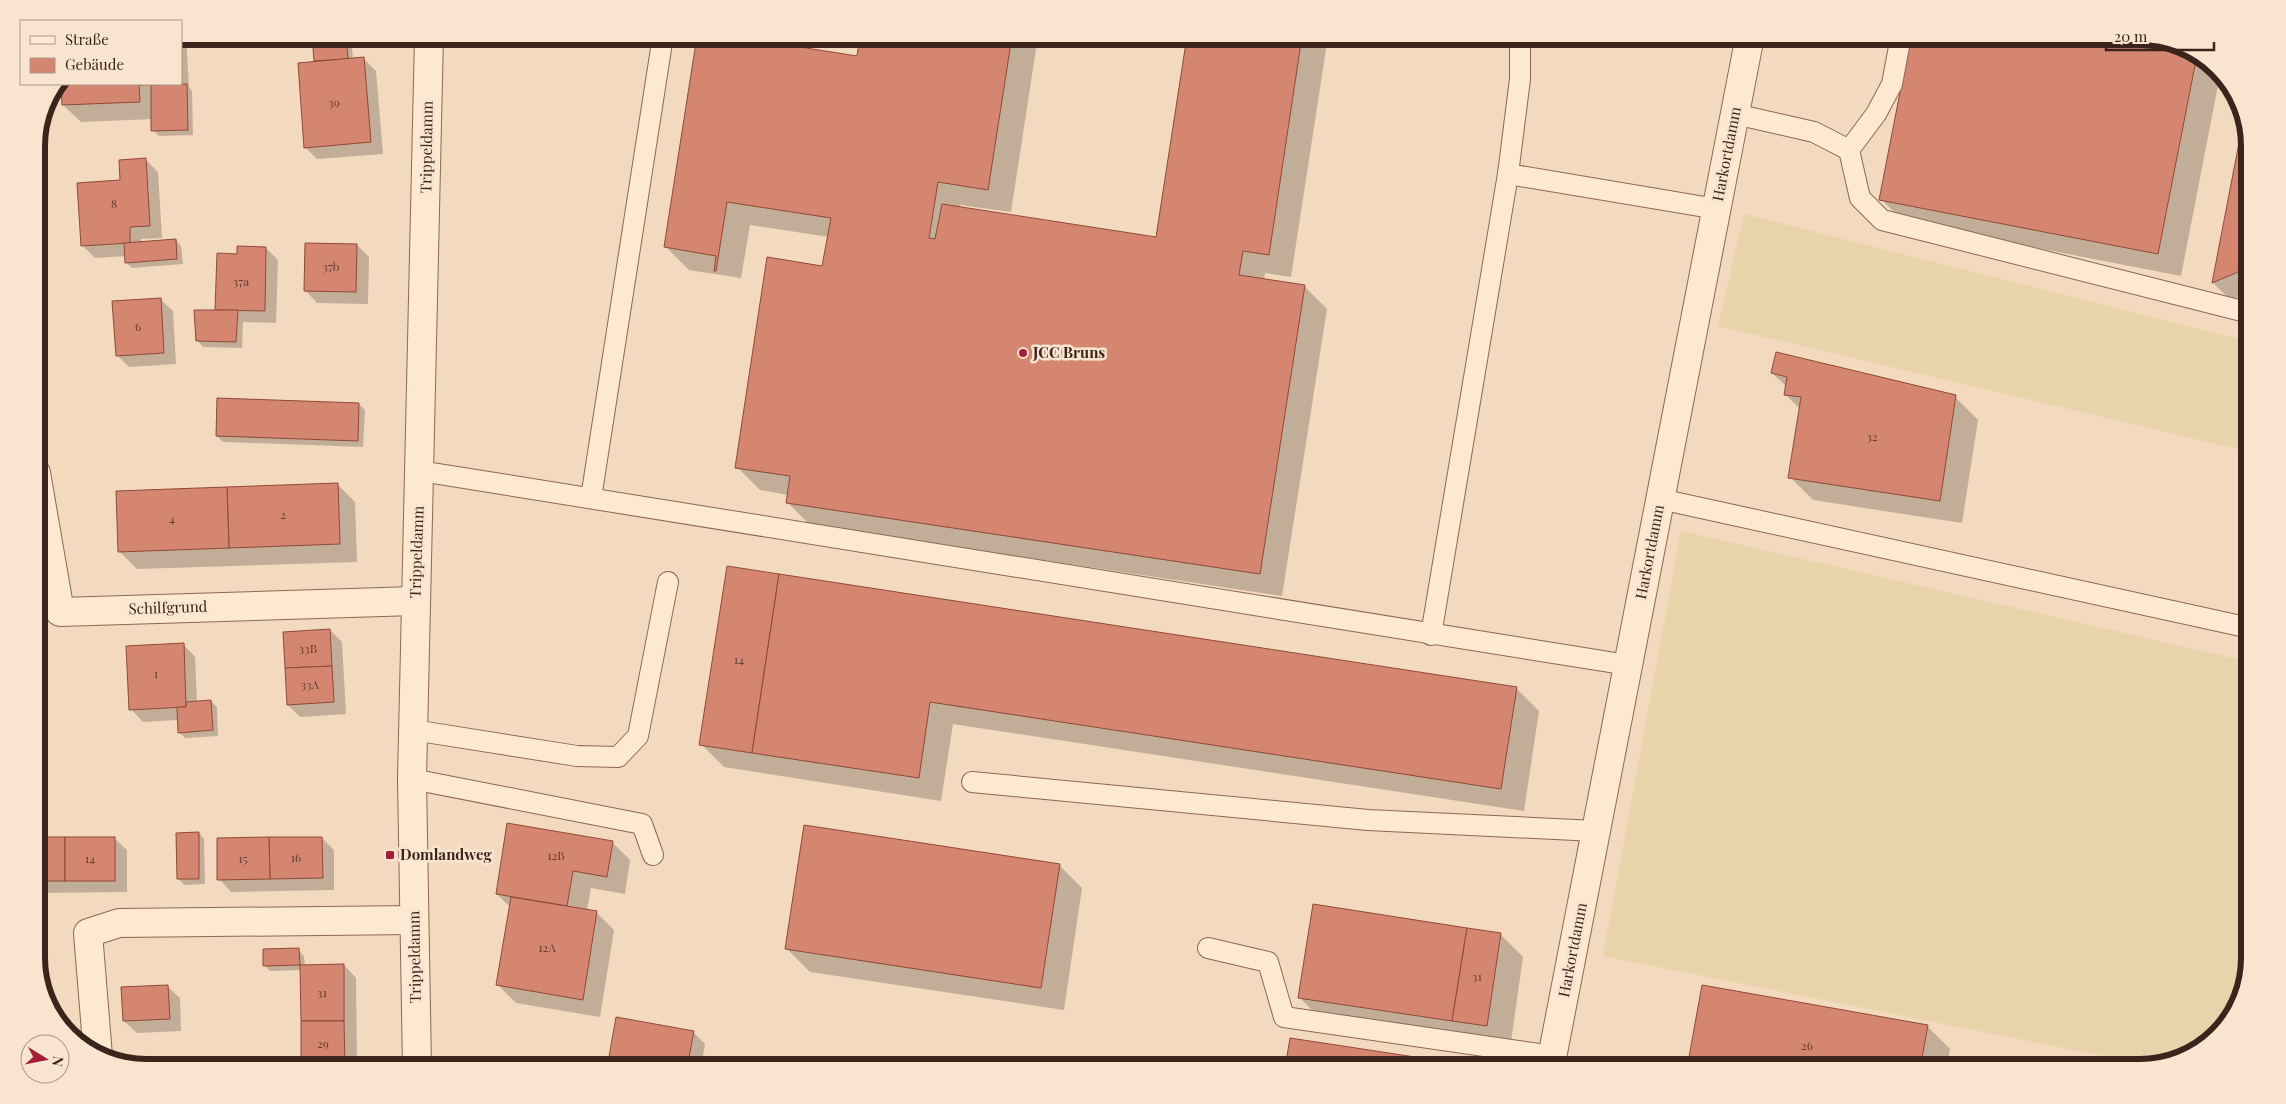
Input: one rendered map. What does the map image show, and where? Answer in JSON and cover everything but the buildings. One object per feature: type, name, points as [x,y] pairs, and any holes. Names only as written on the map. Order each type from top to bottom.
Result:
[{"type":"street","name":"Trippeldamm","points":[[417,1059],[412,779],[429,45]]},
{"type":"street","name":"Harkortdamm","points":[[1553,1059],[1748,45]]},
{"type":"street","name":"Schilfgrund","points":[[45,525],[60,612],[415,601]]},
{"type":"street","points":[[97,1046],[88,932],[119,923],[414,920]]},
{"type":"lane","points":[[592,498],[662,45]]},
{"type":"lane","points":[[1431,634],[1508,174],[1520,79],[1520,45]]},
{"type":"lane","points":[[1899,45],[1892,84],[1876,114],[1849,150],[1860,198],[1882,220],[2241,311]]},
{"type":"lane","points":[[1735,114],[1814,132],[1849,150]]},
{"type":"lane","points":[[1508,174],[1717,209]]},
{"type":"lane","points":[[420,471],[1628,664]]},
{"type":"lane","points":[[1660,499],[2241,626]]},
{"type":"lane","points":[[413,730],[577,756],[618,757],[638,736],[668,582]]},
{"type":"lane","points":[[412,779],[642,824],[653,855]]},
{"type":"lane","points":[[972,782],[1368,820],[1596,831]]},
{"type":"lane","points":[[1208,948],[1268,962],[1284,1017],[1534,1059]]},
{"type":"shaded area","points":[[1744,214],[2241,340],[2241,450],[1718,326]]},
{"type":"shaded area","points":[[1681,531],[2241,660],[2241,964],[2239,977],[2231,1002],[2216,1024],[2196,1042],[2178,1051],[2166,1056],[2153,1058],[2119,1059],[1603,956]]},
{"type":"place","name":"JCC Bruns","points":[[1023,353]]},
{"type":"place","name":"Domlandweg","points":[[390,855]]}]
